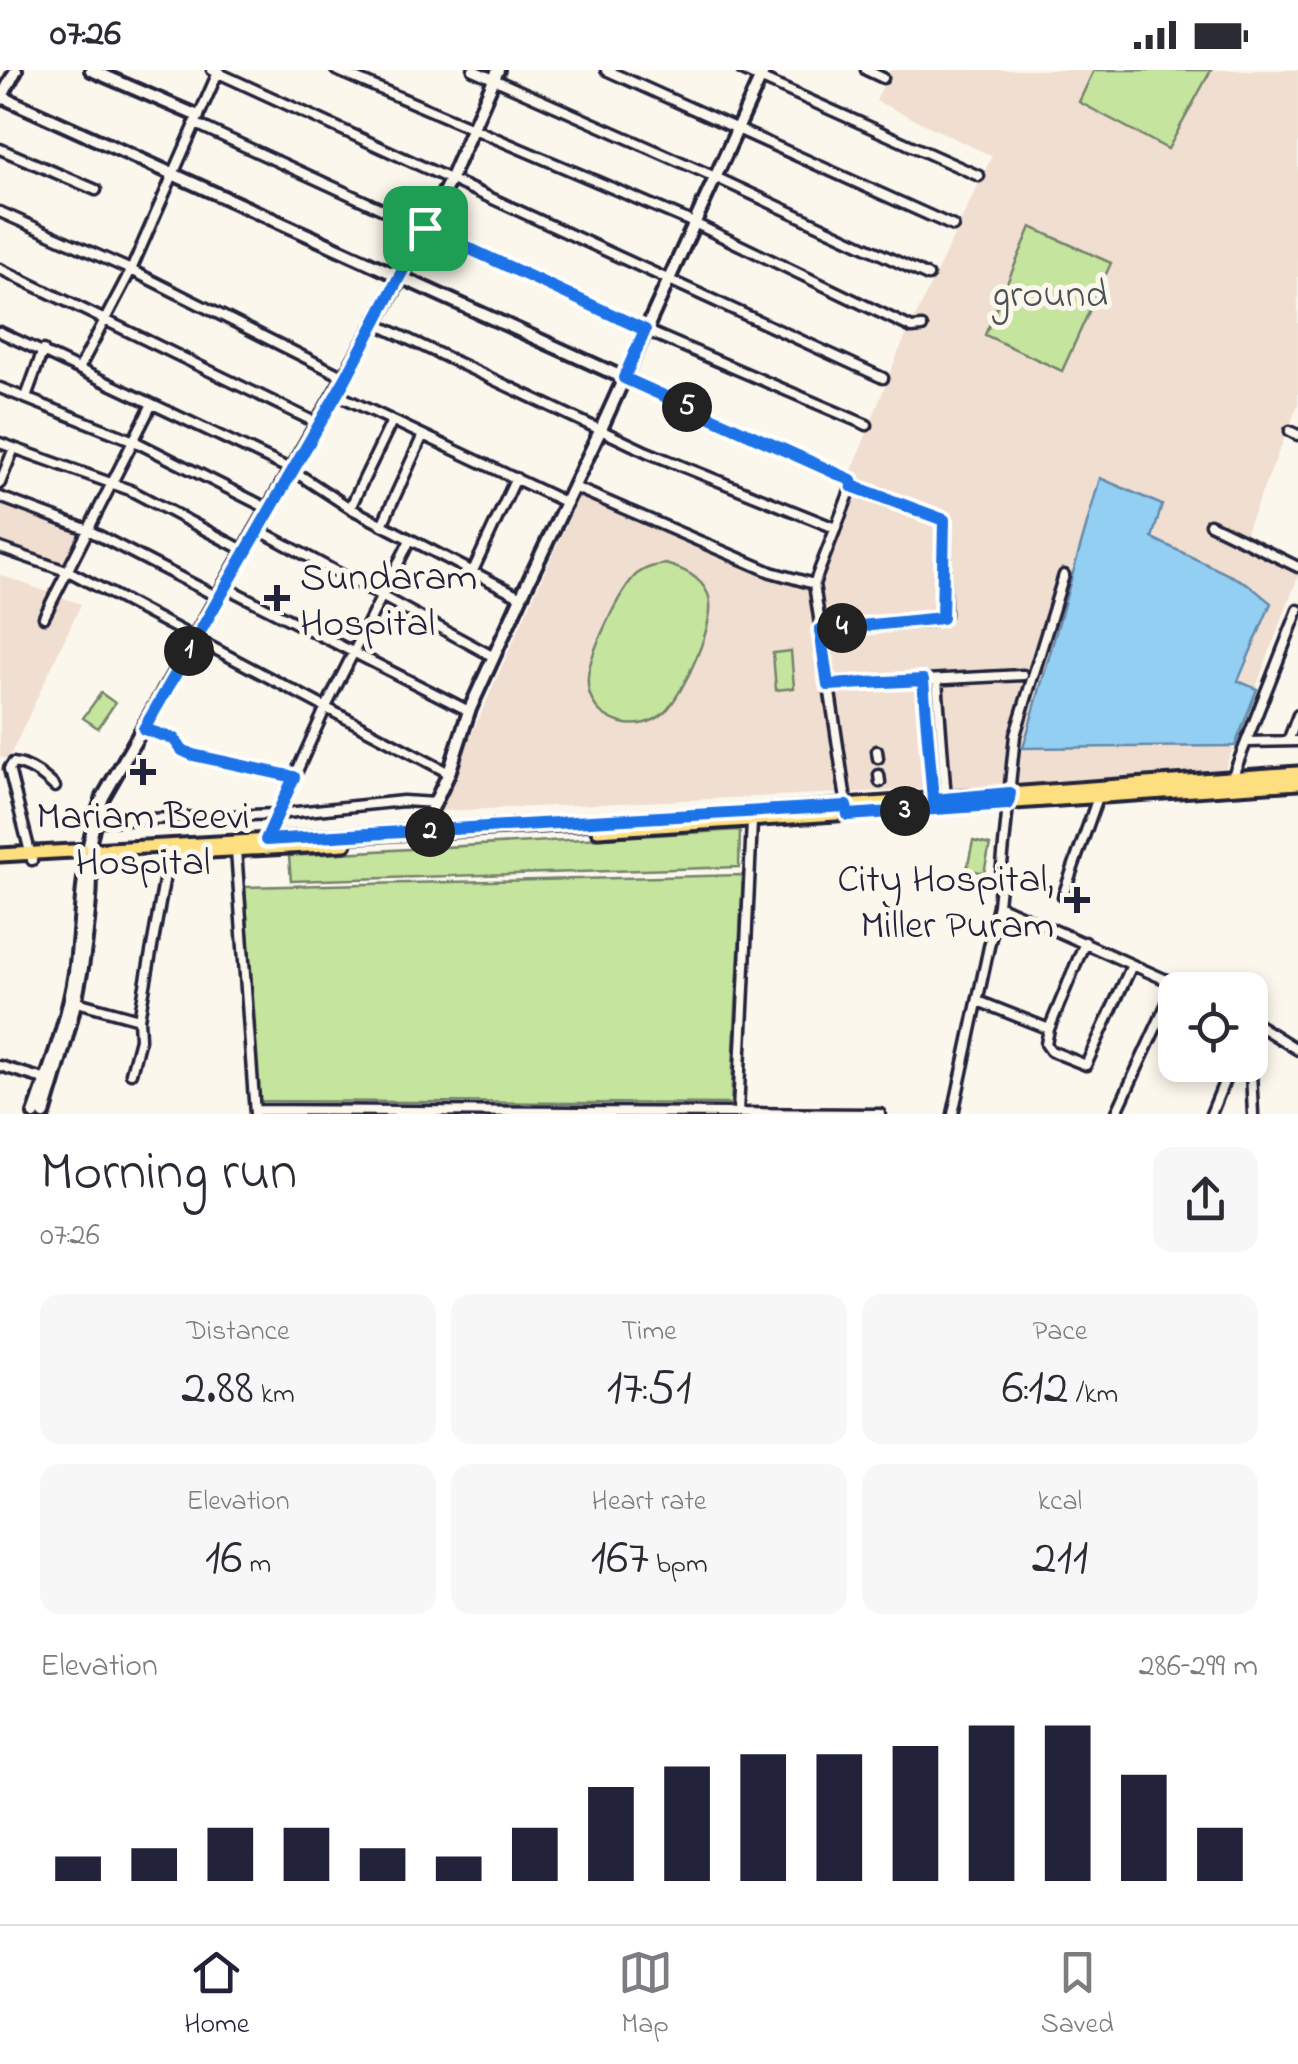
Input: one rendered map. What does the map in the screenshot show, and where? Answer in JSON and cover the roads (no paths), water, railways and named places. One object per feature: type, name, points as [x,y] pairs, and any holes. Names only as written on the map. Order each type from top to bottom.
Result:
[{"type":"main road","points":[[418,836],[752,822],[939,799],[1098,797],[1298,773]]},
{"type":"main road","points":[[0,859],[847,810],[1231,783],[1298,783]]},
{"type":"main road","points":[[88,853],[236,850],[264,844]]},
{"type":"street","points":[[16,70],[1,98],[851,480],[814,584],[847,810]]},
{"type":"street","points":[[91,70],[645,330],[867,425]]},
{"type":"street","points":[[336,70],[694,223],[917,328]]},
{"type":"street","points":[[473,70],[496,74],[928,276]]},
{"type":"street","points":[[606,70],[953,226]]},
{"type":"street","points":[[742,70],[763,74],[979,176]]},
{"type":"street","points":[[866,70],[883,78]]},
{"type":"street","points":[[80,368],[175,176],[216,71],[883,378]]},
{"type":"street","points":[[44,1114],[50,1081],[83,976],[91,891],[88,853],[103,797],[376,324],[450,180],[496,74]]},
{"type":"street","points":[[418,836],[449,773],[470,711],[520,597],[601,430],[763,74]]},
{"type":"street","points":[[0,149],[96,190]]},
{"type":"street","points":[[0,212],[131,270],[346,378]]},
{"type":"street","points":[[0,269],[319,424]]},
{"type":"street","points":[[376,324],[703,477],[834,528]]},
{"type":"street","points":[[0,332],[292,470],[350,508],[520,597]]},
{"type":"street","points":[[26,397],[43,350]]},
{"type":"street","points":[[0,388],[134,441],[269,508]]},
{"type":"street","points":[[336,394],[567,503]]},
{"type":"street","points":[[44,618],[152,404]]},
{"type":"street","points":[[350,508],[392,421]]},
{"type":"street","points":[[382,525],[423,434]]},
{"type":"street","points":[[0,442],[112,483],[186,517],[245,551]]},
{"type":"street","points":[[0,482],[14,448]]},
{"type":"street","points":[[472,574],[516,478]]},
{"type":"street","points":[[574,486],[770,572],[814,584]]},
{"type":"street","points":[[820,630],[932,621],[945,614],[944,520],[852,486]]},
{"type":"street","points":[[0,496],[86,529],[353,651],[470,711]]},
{"type":"street","points":[[1210,524],[1298,567]]},
{"type":"street","points":[[257,529],[494,657]]},
{"type":"street","points":[[264,844],[353,651],[410,540]]},
{"type":"street","points":[[0,548],[66,571],[449,773]]},
{"type":"street","points":[[953,1114],[998,905],[1015,735],[1064,575]]},
{"type":"street","points":[[1231,783],[1298,610]]},
{"type":"street","points":[[828,685],[1023,675]]},
{"type":"street","points":[[923,680],[939,799]]},
{"type":"street","points":[[937,680],[939,799]]},
{"type":"street","points":[[1247,742],[1293,741],[1298,715]]},
{"type":"street","points":[[144,729],[174,739],[182,750],[193,755],[294,777]]},
{"type":"street","points":[[0,758],[11,765],[32,769],[55,786]]},
{"type":"street","points":[[11,765],[12,783],[32,857]]},
{"type":"street","points":[[1063,896],[1098,797]]},
{"type":"street","points":[[94,821],[436,803]]},
{"type":"street","points":[[738,1112],[752,822]]},
{"type":"street","points":[[236,850],[255,1112],[880,1114]]},
{"type":"street","points":[[131,1073],[140,1039],[139,1019],[169,853]]},
{"type":"street","points":[[998,905],[1158,976]]},
{"type":"street","points":[[1085,942],[1049,1029],[1046,1044],[1051,1051],[1086,1066],[1132,965]]},
{"type":"street","points":[[74,1000],[139,1019]]},
{"type":"street","points":[[978,1001],[1049,1029]]},
{"type":"street","points":[[1116,1114],[1158,1023]]},
{"type":"street","points":[[1268,1031],[1298,1050]]},
{"type":"street","points":[[0,1066],[50,1081]]},
{"type":"street","points":[[34,1114],[50,1081]]},
{"type":"street","points":[[1212,1114],[1224,1082]]},
{"type":"street","points":[[1251,1082],[1253,1114]]},
{"type":"water","points":[[1100,478],[1162,505],[1152,538],[1248,584],[1271,603],[1238,681],[1257,689],[1235,746],[1023,748]]},
{"type":"place","name":"Sundaram Hospital","points":[[277,598]]},
{"type":"place","name":"Mariam Beevi Hospital","points":[[143,772]]},
{"type":"place","name":"City Hospital, Miller Puram","points":[[1077,900]]},
{"type":"park label","name":"ground","points":[[1050,292]]}]
